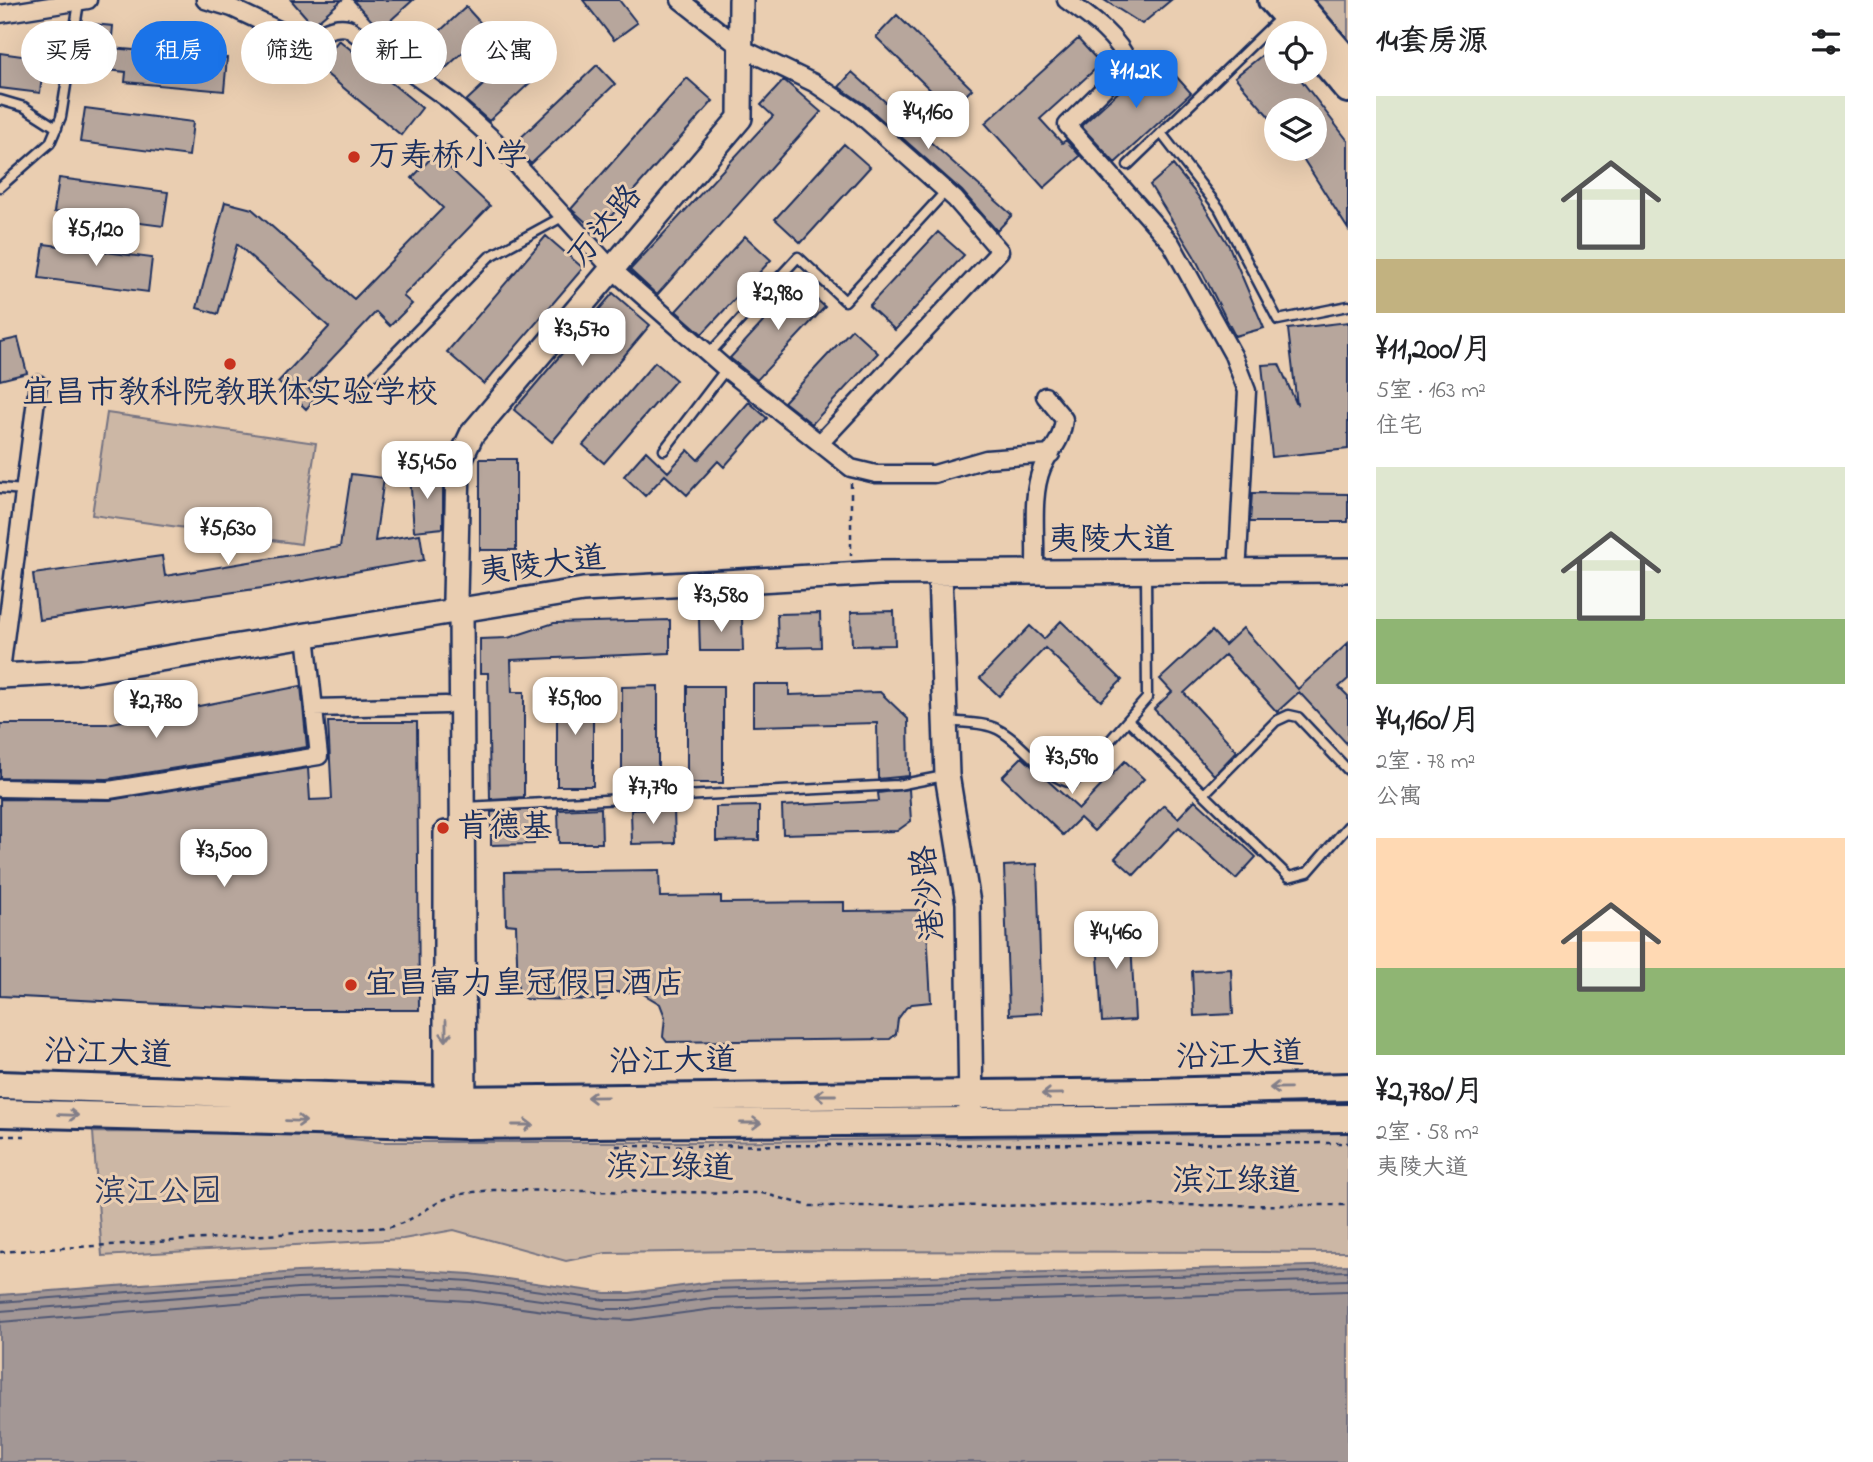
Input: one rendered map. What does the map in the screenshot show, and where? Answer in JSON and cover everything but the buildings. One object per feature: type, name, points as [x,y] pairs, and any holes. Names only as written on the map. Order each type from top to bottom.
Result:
[{"type":"main road","name":"万达路","points":[[455,1112],[446,705],[454,607],[458,464],[471,434],[740,118],[741,0]]},
{"type":"main road","points":[[1288,12],[1348,62]]},
{"type":"main road","points":[[1327,64],[1348,89]]},
{"type":"main road","name":"夷陵大道","points":[[1,667],[80,672],[306,635],[580,580],[851,563],[1348,555]]},
{"type":"main road","name":"夷陵大道","points":[[1,667],[583,590],[879,573],[1348,570]]},
{"type":"main road","name":"港沙路","points":[[940,573],[947,775],[968,903],[971,1123]]},
{"type":"main road","name":"万达路","points":[[454,607],[462,807],[455,1112]]},
{"type":"main road","name":"沿江大道","points":[[0,1085],[455,1112],[970,1095],[1348,1087]]},
{"type":"main road","name":"沿江大道","points":[[0,1113],[455,1112],[971,1123],[1348,1118]]},
{"type":"street","points":[[205,0],[232,8],[298,39],[310,39],[335,26],[348,28],[453,103],[495,141],[612,269],[726,369],[850,468],[876,474],[934,474],[986,459],[1051,454]]},
{"type":"street","points":[[680,0],[741,48],[814,83],[857,112],[946,191],[1000,251],[820,443]]},
{"type":"street","points":[[1066,0],[1093,20],[1123,49],[1129,64],[1067,125],[1171,243],[1211,310],[1247,391],[1238,557]]},
{"type":"street","points":[[0,14],[83,1]]},
{"type":"street","points":[[1,667],[38,384]]},
{"type":"street","points":[[1035,560],[1037,489],[1042,467],[1061,440],[1064,419],[1045,396]]},
{"type":"street","points":[[0,788],[109,790],[319,756],[306,635]]},
{"type":"street","points":[[314,708],[446,705]]},
{"type":"lane","points":[[0,187],[50,142],[57,128],[83,1]]},
{"type":"lane","points":[[1128,165],[1288,12]]},
{"type":"lane","points":[[0,100],[24,107],[57,128]]},
{"type":"lane","points":[[1161,133],[1219,208],[1278,320],[1348,306]]},
{"type":"lane","points":[[709,354],[798,257],[845,301],[946,191]]},
{"type":"lane","points":[[356,393],[489,257],[564,216]]},
{"type":"lane","points":[[664,450],[726,369]]},
{"type":"lane","points":[[0,488],[24,490]]},
{"type":"lane","points":[[945,720],[994,727],[1011,737],[1062,781],[1073,783],[1147,698],[1146,572]]},
{"type":"lane","points":[[1204,794],[1276,721],[1289,715],[1298,717],[1348,770]]},
{"type":"lane","points":[[1128,720],[1289,877],[1308,872],[1348,826]]},
{"type":"lane","points":[[462,807],[898,785],[947,775]]},
{"type":"path","points":[[850,468],[851,563]]},
{"type":"path","name":"滨江绿道","points":[[0,1252],[390,1227],[408,1222],[439,1202],[463,1193],[493,1190],[762,1193],[810,1206],[1348,1206]]},
{"type":"green space","points":[[1314,0],[1348,0],[1348,44],[1347,43]]},
{"type":"green space","points":[[107,413],[316,443],[301,544],[92,515]]},
{"type":"green space","name":"滨江公园","points":[[93,1132],[296,1133],[380,1142],[704,1142],[1348,1132],[1348,1252],[743,1251],[606,1253],[566,1261],[454,1230],[403,1239],[102,1256]]},
{"type":"water","points":[[1348,1265],[1348,1462],[0,1462],[0,1295],[297,1272],[386,1269],[471,1274],[605,1293],[630,1293],[711,1282]]},
{"type":"place","name":"万寿桥小学","points":[[354,157]]},
{"type":"place","name":"宜昌市教科院教联体实验学校","points":[[230,364]]},
{"type":"place","name":"肯德基","points":[[443,828]]},
{"type":"place","name":"宜昌富力皇冠假日酒店","points":[[351,985]]}]
